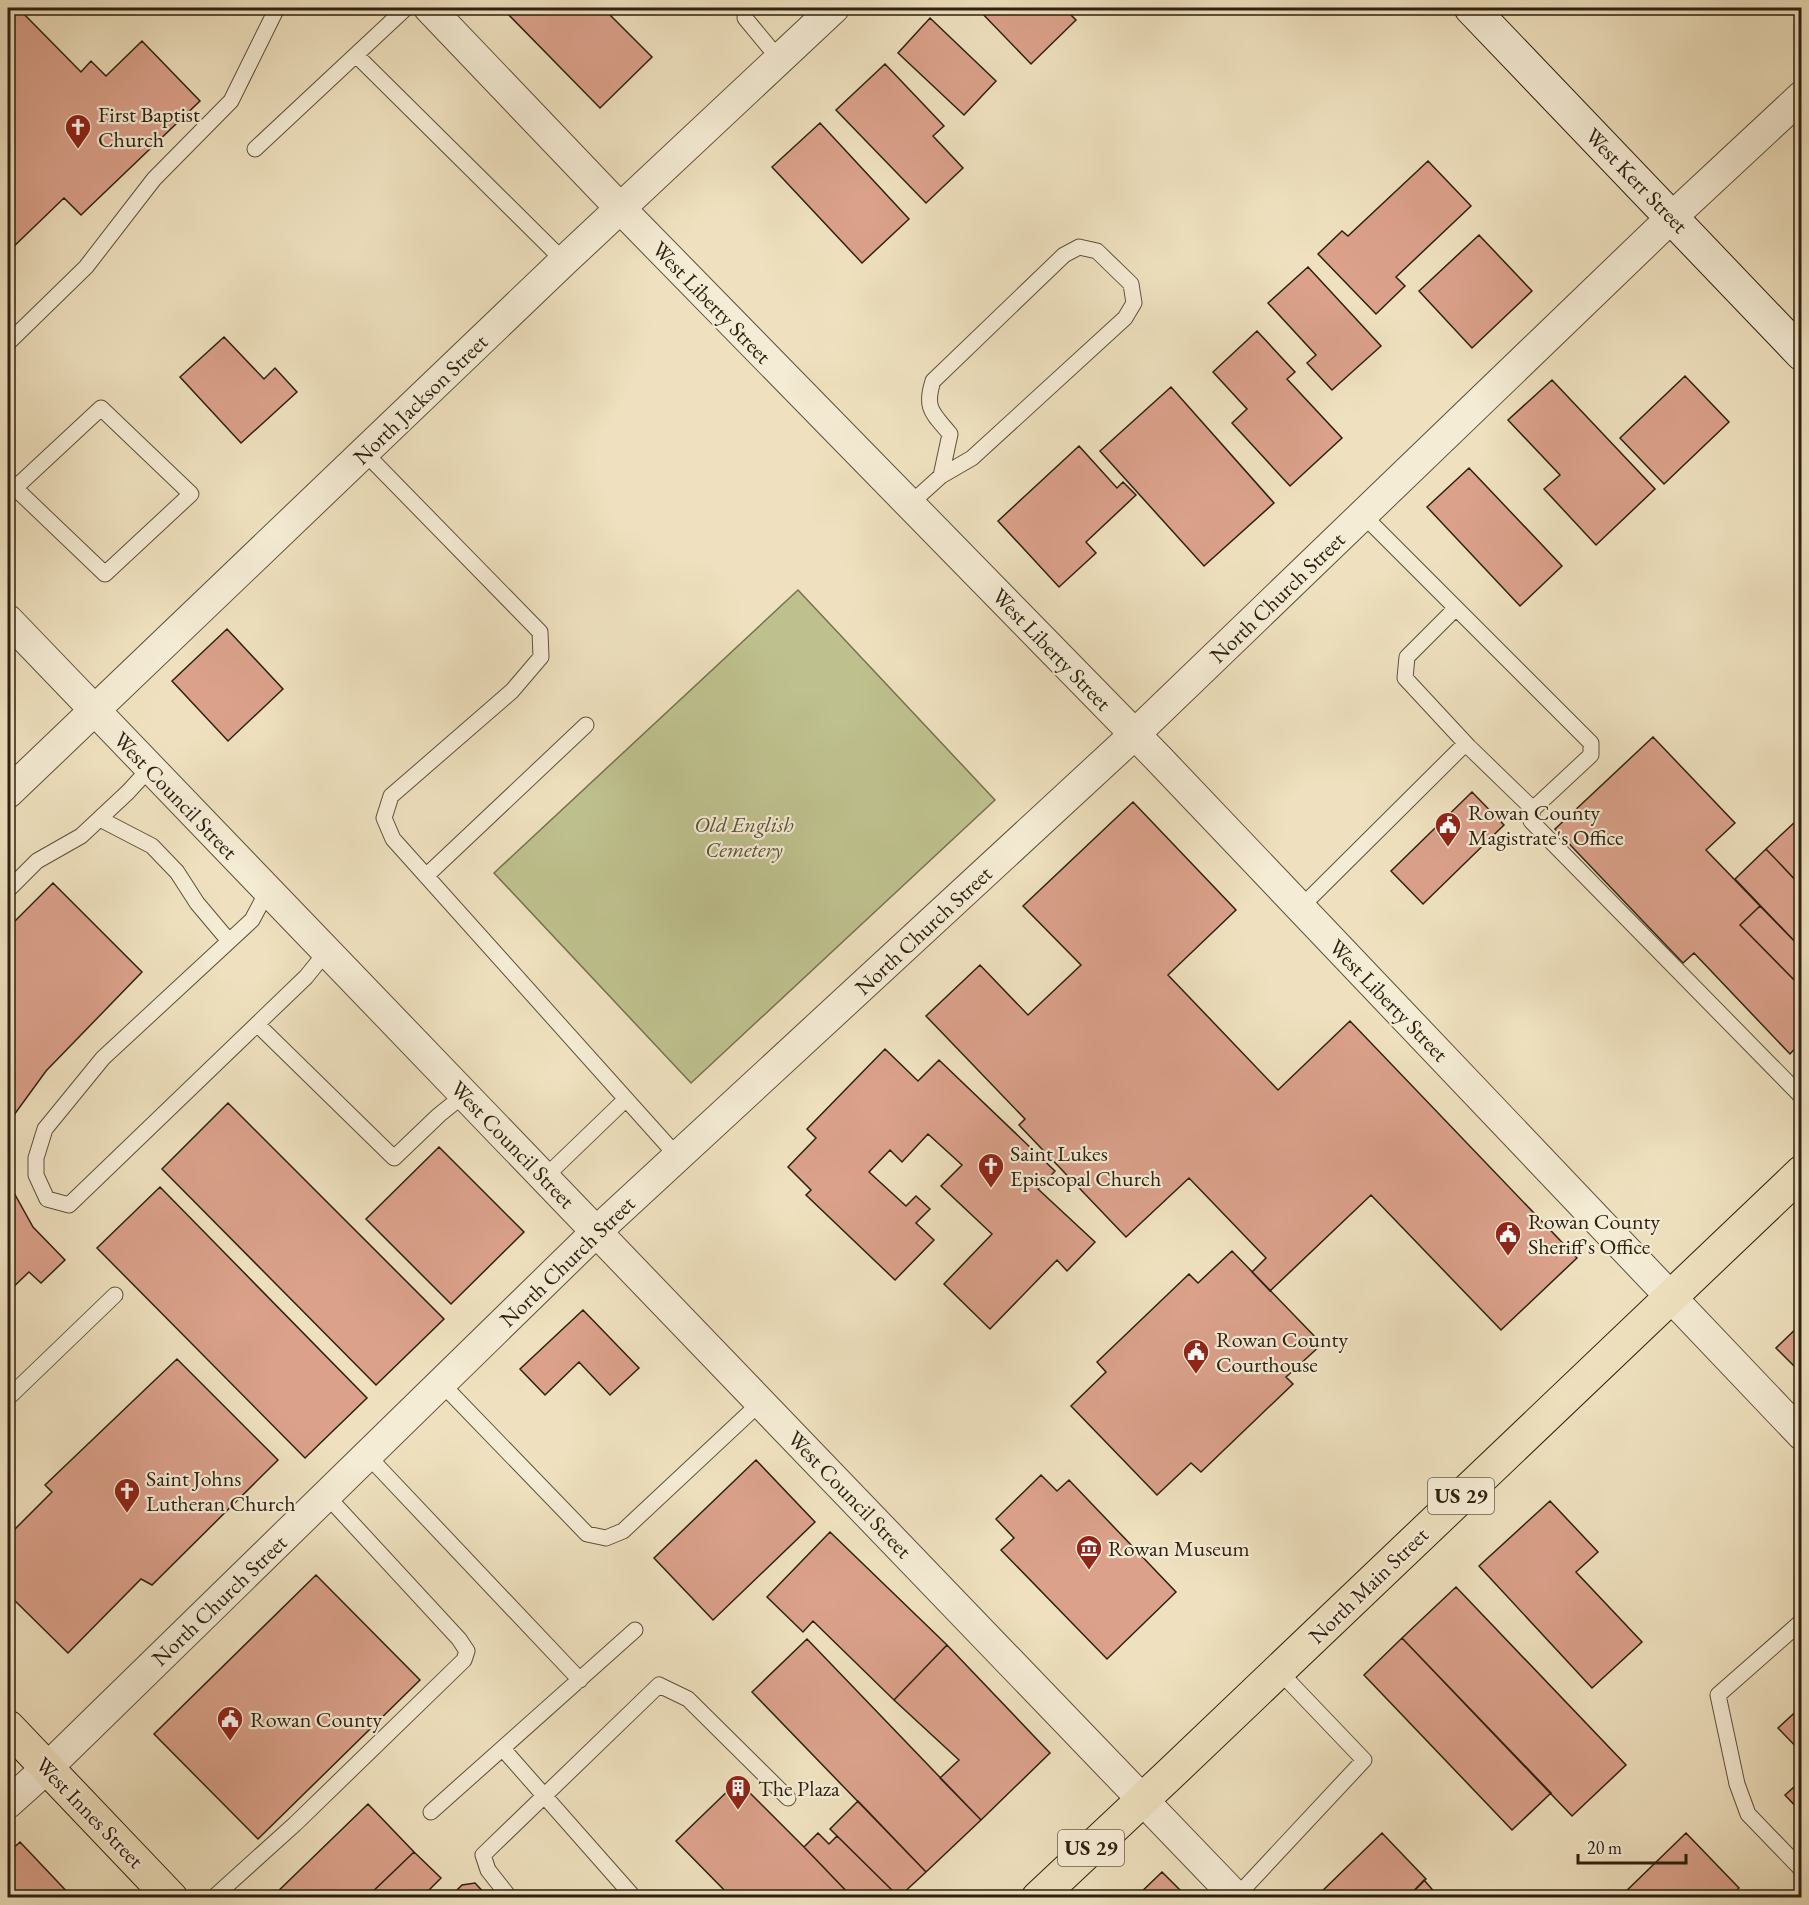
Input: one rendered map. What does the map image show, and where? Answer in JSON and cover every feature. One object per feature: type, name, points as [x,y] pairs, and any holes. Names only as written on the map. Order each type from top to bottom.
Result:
[{"type":"main road","name":"North Main Street","points":[[1038,1898],[1802,1172]]},
{"type":"main road","name":"West Innes Street","points":[[8,1727],[171,1898]]},
{"type":"street","name":"West Liberty Street","points":[[429,8],[620,208],[1136,734],[1802,1435]]},
{"type":"street","name":"North Jackson Street","points":[[8,792],[564,261],[834,8]]},
{"type":"street","name":"West Kerr Street","points":[[1471,8],[1802,354]]},
{"type":"street","name":"North Church Street","points":[[8,1803],[48,1767],[597,1231],[1136,734],[1672,217],[1802,96]]},
{"type":"street","name":"West Council Street","points":[[8,620],[1237,1897]]},
{"type":"lane","points":[[8,343],[86,267],[154,179],[231,101],[278,8]]},
{"type":"lane","points":[[255,149],[406,8]]},
{"type":"lane","points":[[746,8],[745,18],[779,59]]},
{"type":"lane","points":[[356,55],[564,261]]},
{"type":"lane","points":[[910,504],[941,476],[972,458],[1125,318],[1134,303],[1131,284],[1097,251],[1079,247],[1064,255],[933,381],[928,398],[931,411],[950,434],[941,476]]},
{"type":"lane","points":[[101,408],[191,494],[105,574],[11,484],[101,408]]},
{"type":"lane","points":[[364,452],[540,632],[541,657],[512,691],[391,796],[384,818],[393,839],[678,1157]]},
{"type":"lane","points":[[1363,515],[1591,743],[1591,754],[1533,809],[1531,821],[1802,1097]]},
{"type":"lane","points":[[1456,608],[1407,657],[1405,678],[1469,747],[1533,809]]},
{"type":"lane","points":[[426,876],[586,725]]},
{"type":"lane","points":[[1301,907],[1462,747],[1469,747]]},
{"type":"lane","points":[[8,890],[37,861],[81,836],[150,768]]},
{"type":"lane","points":[[100,819],[152,846],[177,872],[197,903],[229,941]]},
{"type":"lane","points":[[268,890],[252,920],[103,1058],[45,1129],[36,1158],[36,1175],[47,1199],[69,1205],[306,977],[327,951]]},
{"type":"lane","points":[[257,1024],[393,1158],[465,1094]]},
{"type":"lane","points":[[544,1177],[626,1099]]},
{"type":"lane","points":[[8,1398],[115,1295]]},
{"type":"lane","points":[[441,1383],[587,1534],[606,1538],[623,1531],[761,1402]]},
{"type":"lane","points":[[367,1455],[580,1680]]},
{"type":"lane","points":[[213,1898],[304,1816],[464,1660],[467,1651],[459,1639],[326,1495]]},
{"type":"lane","points":[[1802,1620],[1718,1695],[1737,1784],[1748,1814],[1802,1870]]},
{"type":"lane","points":[[430,1812],[635,1630]]},
{"type":"lane","points":[[1237,1897],[1364,1760],[1278,1670]]},
{"type":"lane","points":[[510,1898],[488,1870],[483,1855],[660,1685],[688,1699],[788,1798]]},
{"type":"lane","points":[[503,1749],[631,1894],[630,1898]]},
{"type":"green space","name":"Old English Cemetery","points":[[798,590],[995,800],[691,1083],[494,873]]},
{"type":"building","name":"First Baptist Church","points":[[8,8],[18,8],[81,72],[91,61],[106,76],[142,41],[200,101],[81,215],[64,198],[8,252]]},
{"type":"building","points":[[502,8],[603,8],[652,57],[600,108]]},
{"type":"building","points":[[977,8],[1064,8],[1076,20],[1031,64]]},
{"type":"building","points":[[930,18],[996,81],[964,115],[898,53]]},
{"type":"building","points":[[885,64],[944,126],[933,136],[963,168],[926,203],[836,110]]},
{"type":"building","points":[[820,123],[909,219],[862,263],[772,167]]},
{"type":"building","points":[[1428,161],[1471,206],[1396,277],[1405,286],[1376,314],[1318,254],[1342,231],[1348,236]]},
{"type":"building","points":[[1479,235],[1532,291],[1472,348],[1419,291]]},
{"type":"building","points":[[1308,267],[1381,346],[1332,390],[1307,363],[1316,355],[1268,303]]},
{"type":"building","points":[[1257,331],[1295,372],[1287,379],[1342,438],[1290,486],[1232,423],[1247,409],[1213,372]]},
{"type":"building","points":[[224,337],[264,379],[275,368],[297,392],[241,443],[180,377]]},
{"type":"building","points":[[1685,376],[1729,422],[1664,484],[1620,438]]},
{"type":"building","points":[[1552,380],[1655,489],[1596,545],[1544,489],[1560,475],[1508,420]]},
{"type":"building","points":[[1171,387],[1274,503],[1204,566],[1100,451]]},
{"type":"building","points":[[1079,446],[1117,488],[1123,482],[1136,495],[1086,542],[1096,553],[1059,587],[998,521]]},
{"type":"building","points":[[1469,468],[1562,566],[1520,606],[1427,507]]},
{"type":"building","points":[[227,629],[283,689],[228,741],[172,681]]},
{"type":"building","points":[[1653,737],[1735,823],[1706,850],[1760,906],[1740,925],[1802,988],[1802,1041],[1790,1054],[1694,953],[1683,963],[1555,829]]},
{"type":"building","name":"Rowan County Magistrate's Office","points":[[1472,792],[1504,825],[1423,904],[1391,871]]},
{"type":"building","points":[[1133,802],[1236,910],[1168,975],[1278,1090],[1350,1021],[1577,1258],[1501,1330],[1371,1195],[1270,1291],[1252,1272],[1266,1258],[1189,1178],[1126,1237],[1019,1125],[1025,1119],[926,1016],[980,965],[1028,1015],[1081,965],[1023,906]]},
{"type":"building","points":[[1796,821],[1802,828],[1802,887],[1766,849]]},
{"type":"building","points":[[1766,849],[1802,887],[1802,949],[1735,879]]},
{"type":"building","points":[[53,883],[142,972],[46,1071],[11,1119],[8,1132],[8,928]]},
{"type":"building","points":[[1760,906],[1802,949],[1802,988],[1740,925]]},
{"type":"building","name":"Saint Lukes Episcopal Church","points":[[885,1049],[918,1081],[939,1060],[1055,1171],[1038,1189],[1095,1242],[1067,1271],[1057,1260],[990,1329],[944,1284],[992,1234],[941,1186],[962,1165],[928,1134],[902,1162],[890,1150],[869,1172],[906,1206],[916,1196],[930,1209],[916,1223],[934,1240],[895,1280],[806,1195],[811,1190],[788,1167],[816,1138],[807,1129]]},
{"type":"building","points":[[228,1103],[444,1319],[376,1385],[162,1169]]},
{"type":"building","points":[[439,1147],[524,1232],[451,1304],[366,1219]]},
{"type":"building","points":[[8,1182],[33,1227],[65,1260],[41,1283],[29,1272],[8,1292]]},
{"type":"building","points":[[160,1187],[367,1398],[305,1458],[97,1248]]},
{"type":"building","name":"Rowan County Courthouse","points":[[1232,1251],[1322,1344],[1286,1377],[1293,1384],[1201,1472],[1191,1463],[1157,1495],[1071,1406],[1106,1372],[1097,1362],[1189,1274],[1198,1283]]},
{"type":"building","points":[[583,1310],[639,1368],[610,1395],[579,1362],[545,1395],[520,1369]]},
{"type":"building","points":[[1802,1323],[1802,1374],[1776,1348]]},
{"type":"building","name":"Saint Johns Lutheran Church","points":[[177,1359],[278,1460],[152,1585],[141,1579],[68,1653],[8,1594],[8,1536],[52,1492],[45,1485]]},
{"type":"building","points":[[756,1460],[815,1522],[713,1620],[654,1558]]},
{"type":"building","name":"Rowan Museum","points":[[1041,1475],[1057,1491],[1069,1480],[1176,1592],[1107,1659],[1001,1550],[1014,1538],[996,1519]]},
{"type":"building","points":[[1550,1501],[1598,1552],[1576,1572],[1642,1642],[1592,1688],[1479,1566]]},
{"type":"building","points":[[830,1532],[947,1645],[894,1700],[813,1621],[803,1632],[767,1597]]},
{"type":"building","points":[[316,1575],[420,1680],[258,1839],[154,1734]]},
{"type":"building","points":[[1456,1587],[1626,1765],[1572,1816],[1402,1638]]},
{"type":"building","points":[[1402,1638],[1551,1793],[1512,1830],[1364,1675]]},
{"type":"building","points":[[807,1639],[981,1820],[926,1872],[752,1692]]},
{"type":"building","points":[[947,1645],[1050,1753],[981,1820],[940,1778],[959,1760],[894,1700]]},
{"type":"building","points":[[1802,1706],[1802,1753],[1778,1728]]},
{"type":"building","points":[[1802,1780],[1802,1813],[1785,1795]]},
{"type":"building","name":"The Plaza","points":[[738,1781],[853,1898],[732,1898],[676,1841]]},
{"type":"building","points":[[858,1801],[926,1872],[899,1897],[830,1829]]},
{"type":"building","points":[[368,1804],[414,1852],[366,1898],[271,1898]]},
{"type":"building","points":[[818,1833],[829,1844],[837,1836],[899,1897],[853,1898],[804,1847]]},
{"type":"building","points":[[1382,1833],[1426,1879],[1407,1898],[1315,1898]]},
{"type":"building","points":[[1686,1833],[1739,1888],[1729,1898],[1619,1898]]},
{"type":"building","points":[[20,1842],[73,1898],[8,1898],[8,1853]]},
{"type":"building","points":[[414,1852],[441,1878],[421,1898],[366,1898]]},
{"type":"building","points":[[1162,1872],[1188,1898],[1135,1898]]},
{"type":"building","points":[[1424,1880],[1438,1896],[1407,1898]]},
{"type":"building","points":[[475,1883],[489,1898],[449,1898],[462,1885]]},
{"type":"place","name":"First Baptist Church","points":[[78,150]]},
{"type":"place","name":"Rowan County Magistrate's Office","points":[[1448,848]]},
{"type":"place","name":"Saint Lukes Episcopal Church","points":[[991,1189]]},
{"type":"place","name":"Rowan County Sheriff's Office","points":[[1508,1257]]},
{"type":"place","name":"Rowan County Courthouse","points":[[1196,1375]]},
{"type":"place","name":"Saint Johns Lutheran Church","points":[[127,1514]]},
{"type":"place","name":"Rowan Museum","points":[[1089,1571]]},
{"type":"place","name":"Rowan County","points":[[230,1742]]},
{"type":"place","name":"The Plaza","points":[[738,1811]]}]
